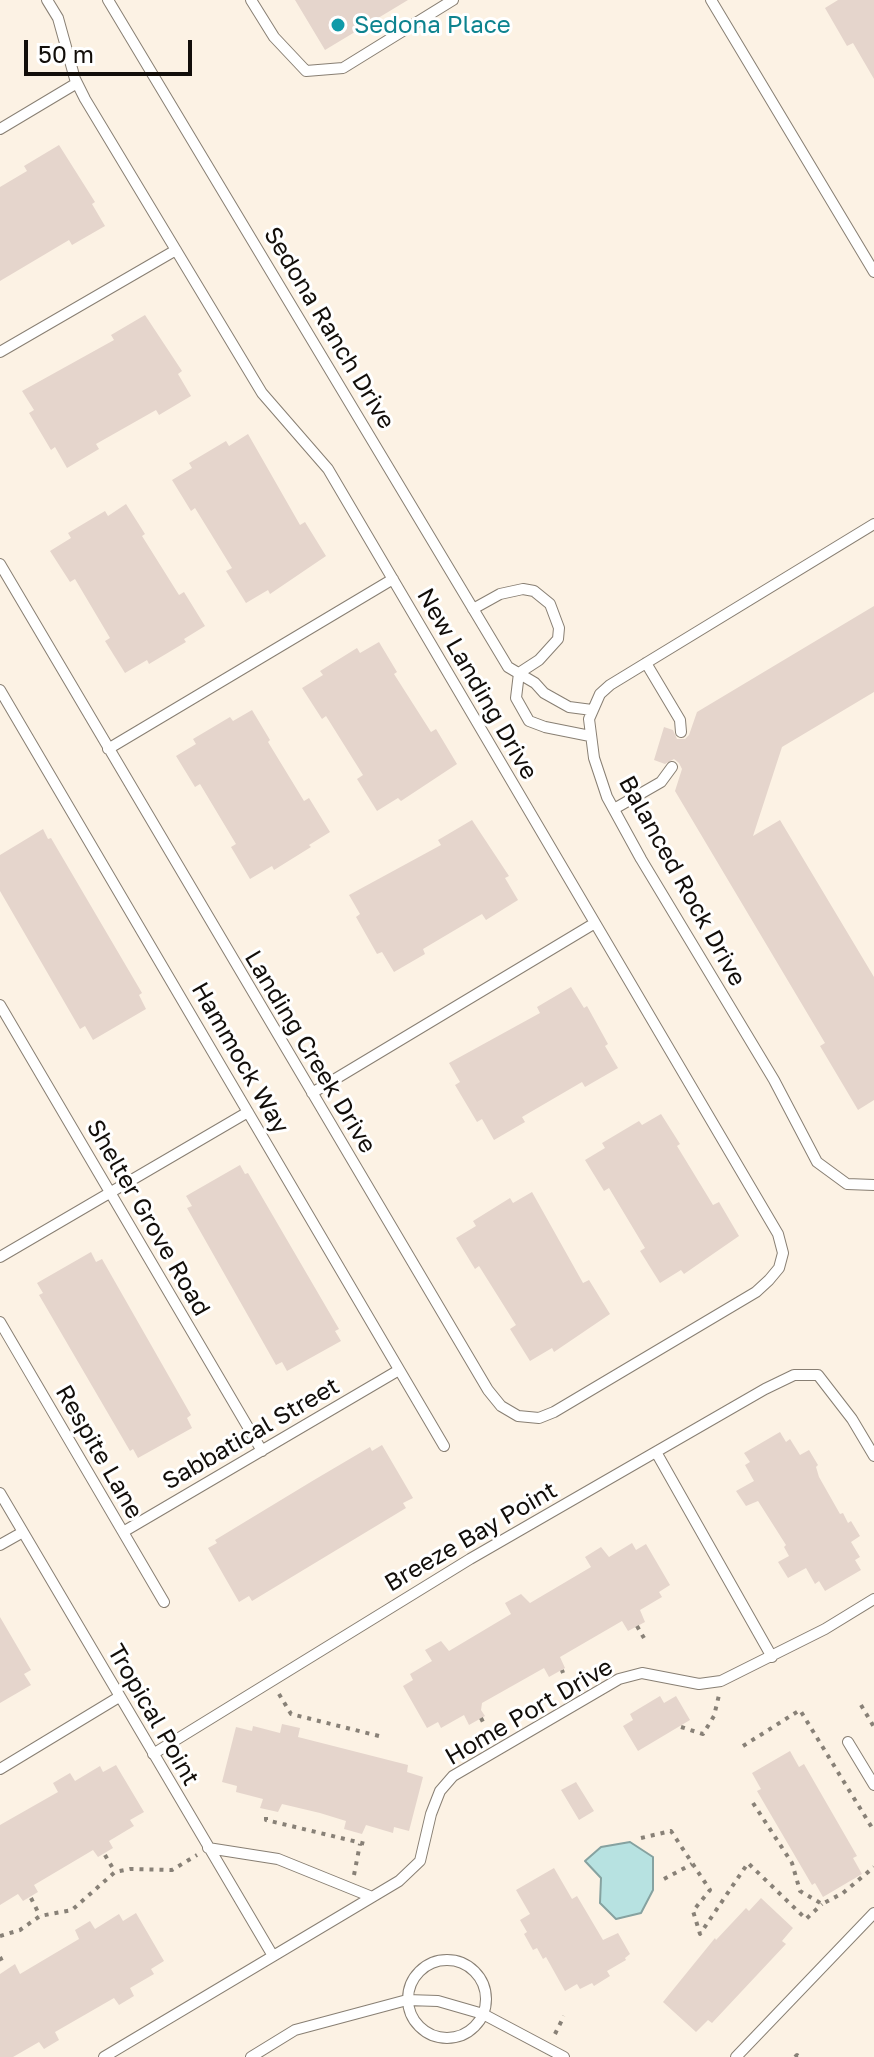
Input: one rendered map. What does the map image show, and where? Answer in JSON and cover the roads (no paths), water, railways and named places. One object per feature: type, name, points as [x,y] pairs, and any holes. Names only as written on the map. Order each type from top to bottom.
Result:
[{"type":"lane","name":"New Landing Drive","points":[[47,0],[58,18],[77,83],[262,393],[328,469],[778,1234],[783,1253],[779,1268],[756,1292],[657,1351]]},
{"type":"lane","name":"Sedona Ranch Drive","points":[[108,0],[508,667],[569,707],[592,710]]},
{"type":"lane","points":[[251,0],[274,37],[306,71],[343,68],[453,0]]},
{"type":"lane","points":[[711,0],[874,272]]},
{"type":"lane","points":[[0,129],[77,83]]},
{"type":"lane","points":[[0,352],[176,250]]},
{"type":"lane","points":[[592,710],[600,694],[610,685],[874,524]]},
{"type":"lane","name":"Landing Creek Drive","points":[[0,564],[488,1390],[501,1406],[518,1416],[539,1418],[657,1351]]},
{"type":"lane","points":[[108,749],[393,579]]},
{"type":"lane","points":[[473,609],[500,594],[523,589],[534,591],[550,604],[559,628],[558,639],[539,660],[519,673],[516,698],[529,721],[590,736]]},
{"type":"lane","points":[[646,663],[680,720],[681,732]]},
{"type":"lane","name":"Hammock Way","points":[[0,690],[444,1446]]},
{"type":"lane","name":"Balanced Rock Drive","points":[[592,710],[589,719],[594,758],[614,809],[774,1080],[817,1162],[847,1184],[874,1185]]},
{"type":"lane","points":[[614,809],[661,782],[672,767]]},
{"type":"lane","points":[[312,1093],[595,923]]},
{"type":"lane","name":"Shelter Grove Road","points":[[0,1005],[262,1451]]},
{"type":"lane","points":[[0,1257],[248,1112]]},
{"type":"lane","name":"Respite Lane","points":[[0,1322],[164,1602]]},
{"type":"lane","name":"Sabbatical Street","points":[[123,1532],[399,1370]]},
{"type":"lane","name":"Breeze Bay Point","points":[[153,1754],[457,1566],[794,1375],[818,1375],[852,1419],[874,1456]]},
{"type":"lane","points":[[656,1452],[772,1657]]},
{"type":"lane","name":"Tropical Point","points":[[0,1493],[273,1956]]},
{"type":"lane","points":[[0,1545],[23,1532]]},
{"type":"lane","name":"Home Port Drive","points":[[104,2057],[399,1881],[420,1861],[428,1838],[431,1814],[440,1791],[453,1776],[619,1679],[642,1673],[699,1684],[721,1681],[772,1657],[874,1599]]},
{"type":"lane","points":[[0,1769],[119,1697]]},
{"type":"lane","points":[[848,1742],[874,1785]]},
{"type":"lane","points":[[208,1848],[278,1859],[372,1897]]},
{"type":"lane","points":[[736,2057],[874,1913]]},
{"type":"lane","points":[[454,1959],[477,1974],[484,1986],[486,2000],[483,2014],[473,2029],[458,2037],[440,2038],[423,2031],[411,2017],[407,2000],[409,1986],[426,1965],[454,1959]]},
{"type":"lane","points":[[251,2057],[295,2030],[407,2000],[438,2001],[483,2014],[564,2057]]},
{"type":"water","points":[[630,1842],[653,1857],[653,1890],[641,1913],[616,1919],[600,1903],[601,1878],[585,1861],[601,1847]]},
{"type":"place","name":"Sedona Place","points":[[338,25]]}]
